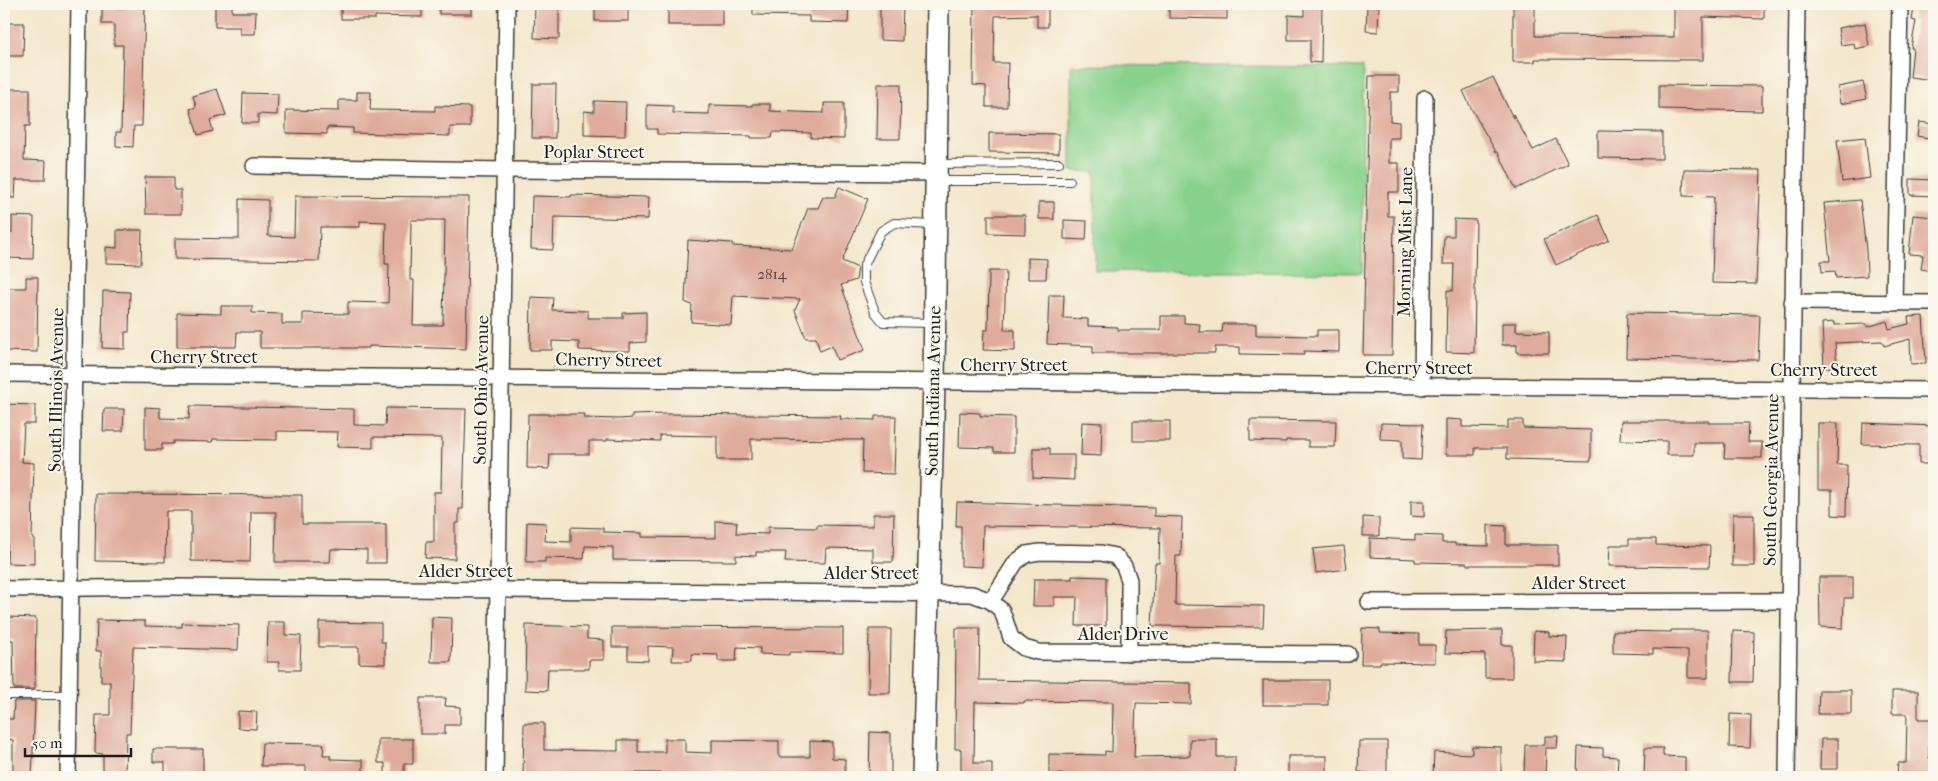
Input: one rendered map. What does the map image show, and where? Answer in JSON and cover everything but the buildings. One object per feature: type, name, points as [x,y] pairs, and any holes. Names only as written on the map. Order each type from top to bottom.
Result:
[{"type":"main road","name":"South Indiana Avenue","points":[[923,777],[934,383],[938,4]]},
{"type":"street","name":"South Illinois Avenue","points":[[68,777],[79,4]]},
{"type":"street","name":"South Ohio Avenue","points":[[495,777],[507,4]]},
{"type":"street","name":"South Georgia Avenue","points":[[1787,777],[1797,4]]},
{"type":"street","points":[[1894,302],[1900,4]]},
{"type":"street","name":"Morning Mist Lane","points":[[1422,387],[1425,98]]},
{"type":"street","name":"Poplar Street","points":[[254,166],[504,170],[935,172]]},
{"type":"street","points":[[1792,302],[1934,303]]},
{"type":"street","name":"Cherry Street","points":[[4,374],[1934,390]]},
{"type":"street","points":[[927,592],[972,594],[992,601],[1016,562],[1027,554],[1040,552],[1101,553],[1115,556],[1124,566],[1129,580],[1129,653]]},
{"type":"street","name":"Alder Street","points":[[4,589],[184,587],[927,592]]},
{"type":"street","name":"Alder Drive","points":[[992,601],[1002,611],[1011,638],[1024,648],[1038,652],[1348,654]]},
{"type":"street","name":"Alder Street","points":[[1369,602],[1789,601]]},
{"type":"lane","points":[[935,172],[1059,163]]},
{"type":"lane","points":[[935,172],[1070,180]]},
{"type":"lane","points":[[934,323],[883,322],[875,312],[864,282],[864,265],[881,231],[894,223],[935,225]]},
{"type":"lane","points":[[4,695],[68,695]]},
{"type":"green space","points":[[1071,65],[1363,67],[1362,273],[1095,271],[1095,172],[1071,171]]}]
